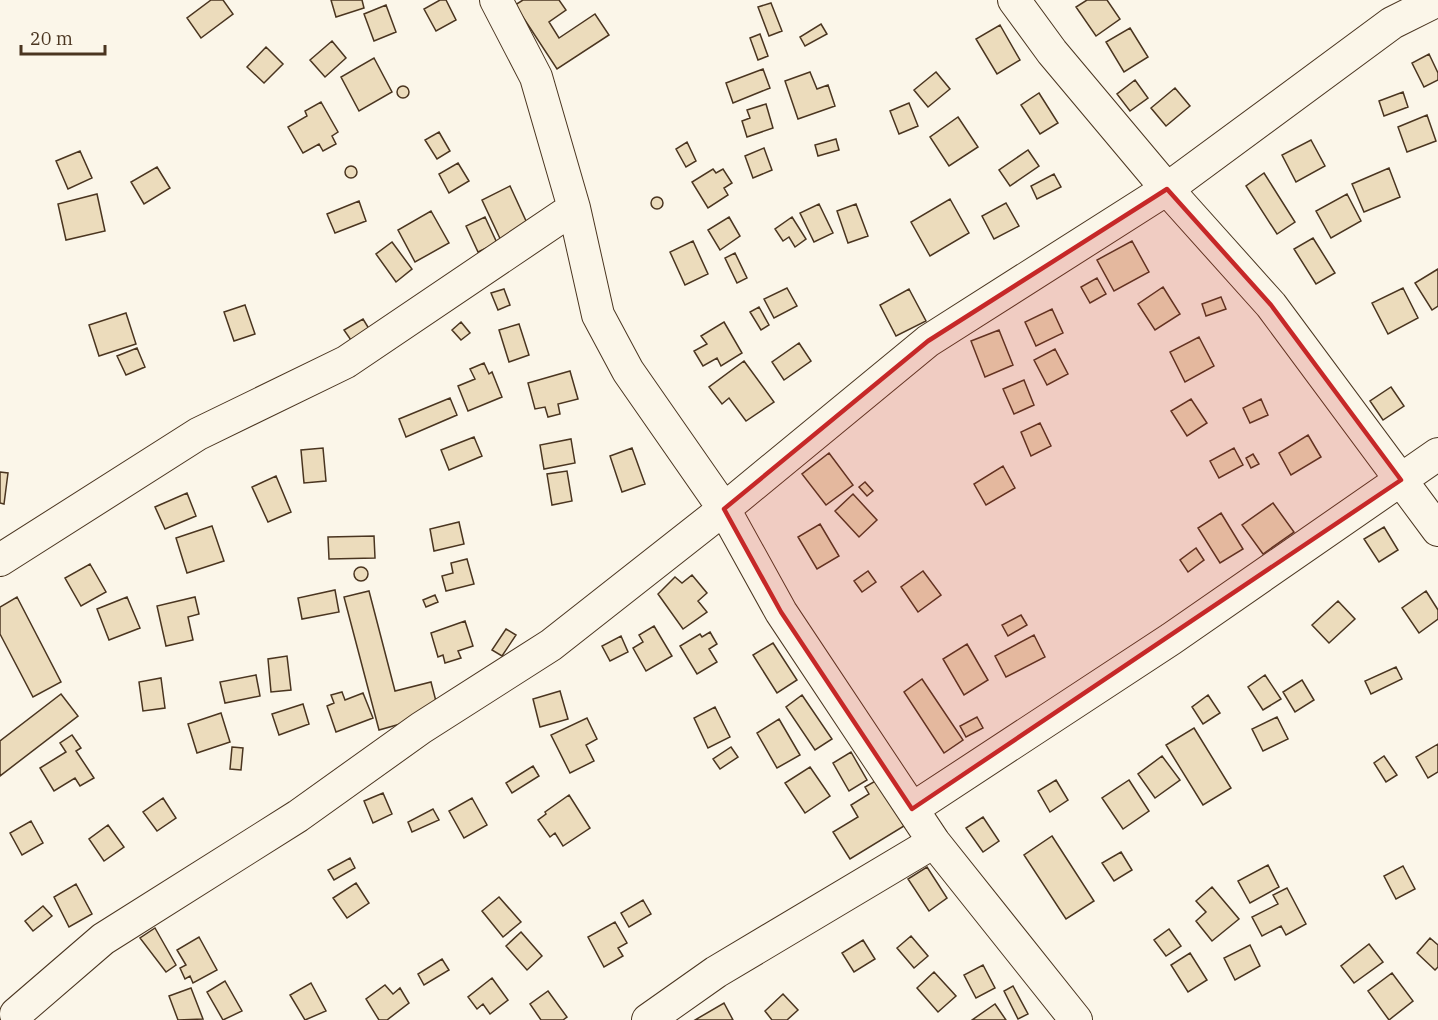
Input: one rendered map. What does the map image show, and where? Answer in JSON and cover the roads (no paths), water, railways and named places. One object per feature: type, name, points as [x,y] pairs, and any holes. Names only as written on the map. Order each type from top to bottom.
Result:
[{"type":"street","points":[[496,0],[536,77],[574,208],[598,315],[628,371],[724,509],[781,612],[934,842],[1076,1020]]},
{"type":"street","points":[[1014,0],[1052,52],[1167,189],[1271,305],[1438,530]]},
{"type":"street","points":[[12,1009],[103,939],[298,816],[421,728],[550,645],[724,509],[928,341],[1167,189],[1392,23],[1438,0]]},
{"type":"street","points":[[0,560],[198,435],[346,362],[574,208]]},
{"type":"street","points":[[912,809],[1171,639],[1438,454]]},
{"type":"street","points":[[648,1020],[716,972],[934,842]]}]
